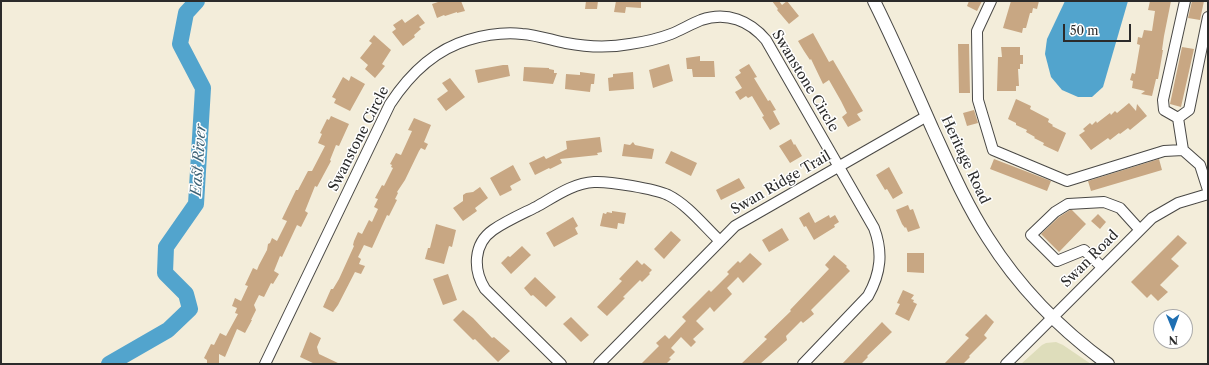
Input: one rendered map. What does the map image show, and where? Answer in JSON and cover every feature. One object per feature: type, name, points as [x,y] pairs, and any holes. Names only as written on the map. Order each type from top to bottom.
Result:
[{"type":"main road","name":"Heritage Road","points":[[874,1],[891,35],[956,181],[988,238],[1007,266],[1052,317],[1075,338],[1108,364]]},
{"type":"street","points":[[991,1],[977,31],[978,100],[993,150],[1067,181],[1164,151],[1183,150],[1204,164],[1208,190]]},
{"type":"street","points":[[1178,118],[1164,110],[1163,100],[1185,1]]},
{"type":"street","name":"Swanstone Circle","points":[[265,364],[390,104],[400,88],[424,64],[450,47],[466,40],[482,36],[502,33],[522,34],[586,46],[629,45],[672,34],[701,20],[713,17],[736,18],[752,26],[766,40],[876,233],[880,250],[880,262],[874,286],[861,305],[803,364]]},
{"type":"street","points":[[1178,118],[1189,110],[1208,17]]},
{"type":"street","name":"Swan Ridge Trail","points":[[599,364],[735,226],[927,116]]},
{"type":"street","points":[[1178,118],[1183,150]]},
{"type":"street","points":[[561,364],[485,289],[481,282],[478,273],[477,257],[483,241],[493,230],[572,187],[594,182],[606,182],[657,191],[668,195],[687,208],[720,241]]},
{"type":"street","name":"Swan Road","points":[[1006,364],[1139,229],[1158,214],[1178,203],[1208,194]]},
{"type":"street","points":[[1102,267],[1084,250],[1057,261],[1032,235],[1055,212],[1068,204],[1104,202],[1120,208],[1139,229]]},
{"type":"shaded area","points":[[1056,342],[1091,364],[1021,364],[1042,345]]},
{"type":"water","points":[[1065,1],[1128,1],[1103,87],[1092,97],[1078,97],[1062,90],[1051,77],[1045,54],[1047,39]]},
{"type":"building","points":[[441,1],[461,1],[465,11],[444,15],[437,18],[432,4]]},
{"type":"building","points":[[586,1],[598,1],[597,9],[585,9]]},
{"type":"building","points":[[616,1],[641,1],[641,8],[626,7],[625,13],[614,12]]},
{"type":"building","points":[[772,1],[779,1],[782,5],[787,1],[799,16],[789,24],[777,10],[778,9]]},
{"type":"building","points":[[969,1],[982,1],[977,11],[967,6]]},
{"type":"building","points":[[1011,1],[1039,1],[1037,9],[1033,8],[1032,13],[1030,13],[1026,28],[1023,28],[1022,33],[1003,28]]},
{"type":"building","points":[[1150,1],[1171,1],[1158,79],[1156,79],[1152,96],[1141,94],[1145,91],[1132,88],[1133,81],[1130,80],[1132,73],[1135,74],[1140,45],[1137,44],[1138,37],[1142,38],[1144,30],[1152,31],[1155,11],[1148,10]]},
{"type":"building","points":[[1192,1],[1204,1],[1200,20],[1188,18]]},
{"type":"building","points":[[418,14],[425,23],[419,27],[421,29],[414,35],[415,37],[403,46],[392,32],[396,29],[393,25],[402,19],[405,23]]},
{"type":"building","points":[[813,33],[829,62],[833,60],[863,111],[857,114],[861,120],[848,127],[842,117],[847,113],[829,80],[823,84],[811,59],[810,60],[798,41]]},
{"type":"building","points":[[374,35],[391,50],[382,64],[385,66],[375,78],[365,69],[368,65],[360,58],[372,43],[369,41]]},
{"type":"building","points":[[958,44],[969,44],[970,93],[959,93]]},
{"type":"building","points":[[1001,47],[1020,47],[1020,55],[1023,55],[1023,64],[1020,64],[1020,69],[1018,69],[1019,86],[1016,86],[1016,91],[997,91],[998,57],[1002,57]]},
{"type":"building","points":[[1182,47],[1194,49],[1181,107],[1170,104]]},
{"type":"building","points":[[700,56],[700,61],[714,61],[715,77],[693,77],[692,69],[687,69],[686,58]]},
{"type":"building","points":[[669,64],[673,81],[653,88],[649,70]]},
{"type":"building","points":[[749,64],[757,77],[754,78],[768,101],[770,100],[776,110],[773,111],[780,124],[770,130],[762,117],[764,116],[752,96],[748,98],[746,96],[740,100],[735,92],[742,88],[735,77],[741,73],[739,70]]},
{"type":"building","points":[[508,65],[510,76],[478,83],[475,70]]},
{"type":"building","points":[[524,67],[549,68],[554,70],[554,73],[557,73],[553,84],[523,81]]},
{"type":"building","points":[[580,72],[595,74],[594,84],[591,84],[590,92],[565,89],[566,74],[580,75]]},
{"type":"building","points":[[633,72],[634,89],[609,91],[608,78],[613,77],[613,74]]},
{"type":"building","points":[[351,76],[365,84],[350,111],[334,103],[336,99],[332,97],[343,77],[349,81]]},
{"type":"building","points":[[450,78],[465,97],[446,111],[437,99],[448,91],[442,83]]},
{"type":"building","points":[[1016,99],[1031,106],[1030,109],[1049,119],[1048,122],[1053,125],[1052,126],[1066,133],[1058,152],[1043,145],[1044,143],[1026,132],[1027,130],[1008,119]]},
{"type":"building","points":[[1129,103],[1136,111],[1137,104],[1147,116],[1130,130],[1128,128],[1110,140],[1108,138],[1091,150],[1079,135],[1085,131],[1083,129],[1090,123],[1092,125],[1096,121],[1097,123],[1110,113],[1111,115],[1115,111],[1117,113]]},
{"type":"building","points":[[974,110],[978,123],[967,126],[963,113]]},
{"type":"building","points":[[331,116],[349,124],[339,146],[336,145],[330,160],[331,161],[317,187],[315,186],[305,211],[308,213],[301,227],[297,225],[282,257],[280,256],[274,271],[279,274],[273,284],[271,283],[264,297],[259,295],[254,305],[256,310],[245,333],[237,329],[225,357],[219,354],[219,364],[207,364],[207,360],[204,358],[211,344],[214,345],[220,333],[226,336],[238,314],[235,313],[237,308],[232,306],[235,298],[241,301],[248,286],[245,285],[253,268],[257,270],[272,238],[277,241],[287,221],[282,219],[296,190],[298,190],[308,171],[312,171],[325,146],[318,143],[322,134],[320,133],[327,119],[329,120]]},
{"type":"building","points":[[414,118],[431,125],[424,142],[428,144],[425,150],[421,148],[419,151],[405,180],[397,192],[398,193],[395,199],[397,200],[389,216],[387,215],[372,248],[364,245],[358,257],[361,259],[359,264],[365,266],[361,274],[355,272],[333,312],[323,307],[331,289],[333,289],[339,279],[354,246],[354,241],[358,232],[362,234],[369,220],[372,222],[378,209],[374,207],[378,199],[375,198],[382,185],[384,186],[393,168],[390,164],[396,153],[401,155],[412,131],[408,130]]},
{"type":"building","points":[[600,137],[602,152],[597,153],[598,155],[560,159],[562,163],[535,175],[529,163],[544,156],[546,159],[567,149],[566,141]]},
{"type":"building","points":[[791,139],[802,156],[790,163],[779,146]]},
{"type":"building","points":[[633,142],[635,145],[654,149],[652,159],[622,156],[624,144],[630,145]]},
{"type":"building","points":[[671,151],[697,163],[691,176],[665,163]]},
{"type":"building","points":[[994,159],[1051,181],[1047,191],[990,169]]},
{"type":"building","points":[[1159,159],[1162,170],[1091,191],[1088,181]]},
{"type":"building","points":[[513,165],[521,180],[510,186],[512,190],[500,196],[490,178]]},
{"type":"building","points":[[889,167],[903,193],[893,199],[887,189],[885,190],[876,175]]},
{"type":"building","points":[[739,178],[745,188],[721,200],[716,190]]},
{"type":"building","points":[[480,187],[488,198],[475,208],[477,211],[463,221],[453,208],[463,201],[463,195],[473,192]]},
{"type":"building","points":[[908,205],[910,210],[913,209],[920,228],[908,232],[906,227],[905,228],[902,224],[896,210]]},
{"type":"building","points":[[1072,210],[1086,224],[1059,252],[1041,234],[1059,217]]},
{"type":"building","points":[[612,211],[626,213],[624,224],[618,223],[617,229],[600,226],[603,213],[612,213]]},
{"type":"building","points":[[809,212],[815,223],[829,215],[830,218],[835,215],[839,222],[834,225],[835,227],[814,240],[806,226],[804,227],[799,218]]},
{"type":"building","points":[[1098,214],[1106,222],[1100,229],[1091,221]]},
{"type":"building","points":[[573,217],[578,226],[575,228],[578,234],[554,247],[546,233]]},
{"type":"building","points":[[436,224],[456,230],[452,247],[449,246],[444,264],[425,259],[428,248],[430,248]]},
{"type":"building","points":[[782,228],[789,240],[769,252],[762,240]]},
{"type":"building","points":[[671,231],[681,240],[664,259],[654,249]]},
{"type":"building","points":[[1178,235],[1187,243],[1171,259],[1179,266],[1160,285],[1168,292],[1158,301],[1151,294],[1147,298],[1131,282]]},
{"type":"building","points":[[522,246],[531,255],[511,274],[501,263]]},
{"type":"building","points":[[750,253],[762,264],[743,283],[738,277],[727,288],[732,294],[714,312],[710,307],[696,321],[704,329],[693,339],[696,342],[691,347],[681,337],[671,348],[675,352],[666,364],[641,364],[659,346],[656,343],[665,335],[669,339],[686,321],[682,317],[709,290],[711,292],[729,274],[727,272],[738,261],[740,263]]},
{"type":"building","points":[[907,253],[924,253],[924,273],[907,272]]},
{"type":"building","points":[[834,255],[847,266],[846,267],[850,271],[811,310],[814,314],[803,323],[801,321],[786,336],[787,340],[760,364],[741,364],[767,339],[764,337],[791,311],[790,310],[829,269],[825,265]]},
{"type":"building","points":[[637,260],[642,265],[644,263],[652,270],[649,273],[650,274],[642,282],[640,280],[607,316],[597,307],[622,281],[619,279]]},
{"type":"building","points":[[448,274],[457,300],[443,305],[433,279]]},
{"type":"building","points":[[535,277],[556,297],[546,307],[533,295],[531,296],[524,288]]},
{"type":"building","points":[[903,290],[914,295],[911,299],[917,304],[909,321],[895,314],[900,304],[897,303]]},
{"type":"building","points":[[463,310],[492,338],[494,337],[510,351],[498,362],[453,320]]},
{"type":"building","points":[[986,314],[994,322],[984,335],[987,338],[963,364],[944,364],[969,338],[965,335]]},
{"type":"building","points":[[571,317],[589,335],[581,342],[563,324]]},
{"type":"building","points":[[882,322],[892,332],[867,356],[868,357],[861,364],[842,364]]},
{"type":"building","points":[[310,332],[321,338],[317,347],[319,354],[340,364],[315,364],[300,357]]},
{"type":"waterway","name":"East River","points":[[109,364],[168,330],[190,309],[186,294],[165,273],[166,247],[196,204],[203,88],[180,44],[186,13],[197,1]]}]
